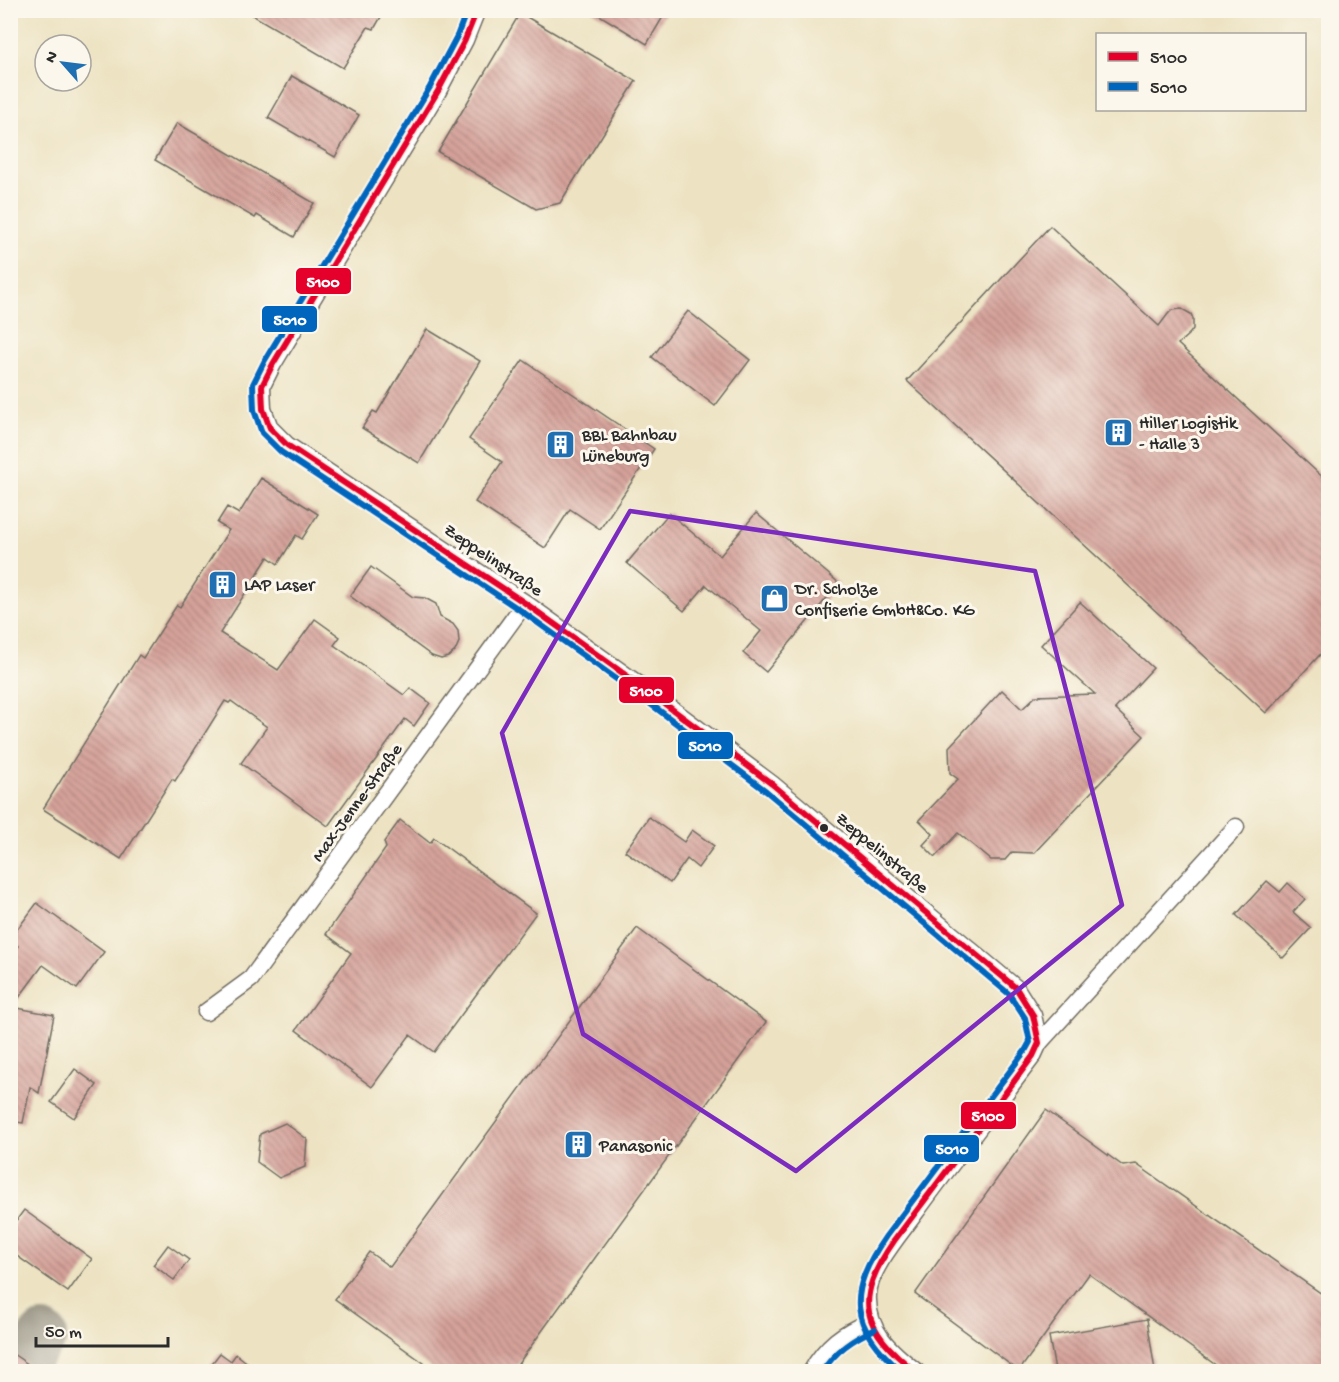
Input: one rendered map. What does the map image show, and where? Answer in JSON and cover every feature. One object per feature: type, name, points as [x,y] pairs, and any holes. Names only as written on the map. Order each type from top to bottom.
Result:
[{"type":"street","name":"Zeppelinstraße","points":[[477,10],[465,40],[438,91],[273,364],[262,386],[263,409],[270,428],[286,444],[525,603],[772,784],[1016,988],[1033,1015],[1039,1043]]},
{"type":"street","name":"Max-Jenne-Straße","points":[[206,1012],[251,979],[525,603]]},
{"type":"street","points":[[917,1371],[896,1356],[881,1340],[871,1321],[867,1293],[872,1277],[882,1259],[1033,1056],[1039,1043],[1236,827]]},
{"type":"street","points":[[811,1371],[826,1350],[840,1337],[871,1321]]},
{"type":"highlighted area","points":[[630,511],[1035,571],[1122,905],[796,1171],[583,1034],[502,733]]},
{"type":"building","points":[[244,10],[385,10],[374,29],[368,27],[343,68]]},
{"type":"building","points":[[591,10],[667,10],[647,44]]},
{"type":"building","points":[[520,13],[636,81],[560,203],[536,209],[438,152]]},
{"type":"building","points":[[292,76],[359,115],[335,157],[268,118]]},
{"type":"building","points":[[177,123],[314,203],[294,237],[257,215],[255,218],[155,160]]},
{"type":"building","name":"Hiller Logistik - Halle 3","points":[[1050,226],[1159,326],[1172,310],[1182,309],[1191,314],[1193,329],[1178,344],[1329,483],[1329,645],[1266,713],[907,381]]},
{"type":"building","points":[[688,311],[750,360],[715,406],[652,357]]},
{"type":"building","points":[[427,329],[480,361],[419,463],[362,428],[373,411],[377,413]]},
{"type":"building","name":"BBL Bahnbau Lüneburg","points":[[523,360],[654,449],[600,529],[570,509],[545,548],[475,502],[502,462],[469,439]]},
{"type":"building","points":[[261,478],[318,514],[302,539],[296,535],[278,564],[268,557],[220,633],[278,670],[315,619],[340,637],[334,645],[404,695],[410,688],[430,703],[414,726],[405,719],[328,826],[241,763],[267,727],[231,701],[229,703],[225,701],[175,781],[172,779],[121,859],[43,809],[139,655],[143,658],[177,605],[180,607],[229,530],[217,523],[227,507],[239,514]]},
{"type":"building","name":"Dr. Scholze Confiserie GmbH&Co. KG","points":[[669,513],[720,556],[756,513],[839,583],[766,672],[743,653],[761,631],[706,585],[684,611],[627,563]]},
{"type":"building","points":[[371,567],[413,597],[425,598],[436,604],[440,617],[453,624],[458,631],[459,642],[455,651],[441,659],[432,656],[350,596]]},
{"type":"building","points":[[1080,602],[1153,668],[1115,709],[1144,736],[1034,853],[1012,852],[1005,860],[991,860],[958,833],[935,857],[923,845],[933,834],[919,820],[958,779],[950,773],[949,747],[1002,690],[1022,709],[1036,696],[1095,694],[1041,645]]},
{"type":"building","points":[[649,817],[684,842],[692,830],[714,846],[698,868],[687,859],[670,883],[625,851]]},
{"type":"building","points":[[400,820],[430,843],[434,838],[536,913],[434,1052],[410,1035],[372,1087],[296,1030],[351,953],[326,934],[386,848],[384,842]]},
{"type":"building","points":[[1267,881],[1280,892],[1288,883],[1305,899],[1293,912],[1311,928],[1283,958],[1236,915]]},
{"type":"building","points":[[37,903],[104,952],[77,989],[43,965],[12,1007],[54,1015],[39,1093],[30,1087],[23,1123],[10,1121],[10,957],[18,946],[10,939]]},
{"type":"building","name":"Panasonic","points":[[637,928],[766,1022],[513,1371],[435,1371],[335,1299],[369,1252],[390,1267]]},
{"type":"building","points":[[75,1069],[97,1085],[74,1118],[51,1102]]},
{"type":"building","points":[[1046,1110],[1123,1166],[1136,1164],[1329,1299],[1329,1371],[1224,1371],[1089,1274],[1019,1371],[915,1294]]},
{"type":"building","points":[[285,1123],[307,1139],[305,1167],[279,1178],[257,1162],[260,1134]]},
{"type":"building","points":[[24,1210],[92,1259],[68,1292],[10,1251],[10,1229]]},
{"type":"building","points":[[168,1245],[189,1260],[174,1280],[153,1265]]},
{"type":"building","points":[[1147,1319],[1155,1371],[1055,1371],[1049,1336]]},
{"type":"building","points":[[10,1352],[38,1371],[10,1371]]},
{"type":"building","points":[[220,1353],[231,1361],[236,1354],[258,1371],[206,1371]]},
{"type":"taxiway","points":[[24,1362],[43,1336]]},
{"type":"transit line","name":"5010","points":[[467,10],[457,36],[430,87],[265,360],[253,384],[254,410],[262,433],[281,452],[520,610],[640,696],[766,791],[1009,994],[1025,1018],[1030,1042],[886,1236],[864,1274],[859,1308],[863,1324],[871,1339],[902,1372]]},
{"type":"transit line","name":"5100","points":[[477,10],[465,40],[438,91],[273,364],[262,386],[263,409],[270,428],[287,445],[525,603],[645,689],[772,784],[1016,988],[1033,1015],[1039,1043],[1033,1056],[894,1241],[872,1280],[868,1297],[869,1312],[874,1327],[884,1341],[916,1372]]},
{"type":"transit line","name":"5010","points":[[822,1372],[845,1346],[875,1329]]},
{"type":"place","name":"Hiller Logistik - Halle 3","points":[[1118,432]]},
{"type":"place","name":"BBL Bahnbau Lüneburg","points":[[561,444]]},
{"type":"place","name":"LAP Laser","points":[[223,584]]},
{"type":"place","name":"Dr. Scholze Confiserie GmbH&Co. KG","points":[[774,598]]},
{"type":"place","name":"Panasonic","points":[[578,1145]]}]
